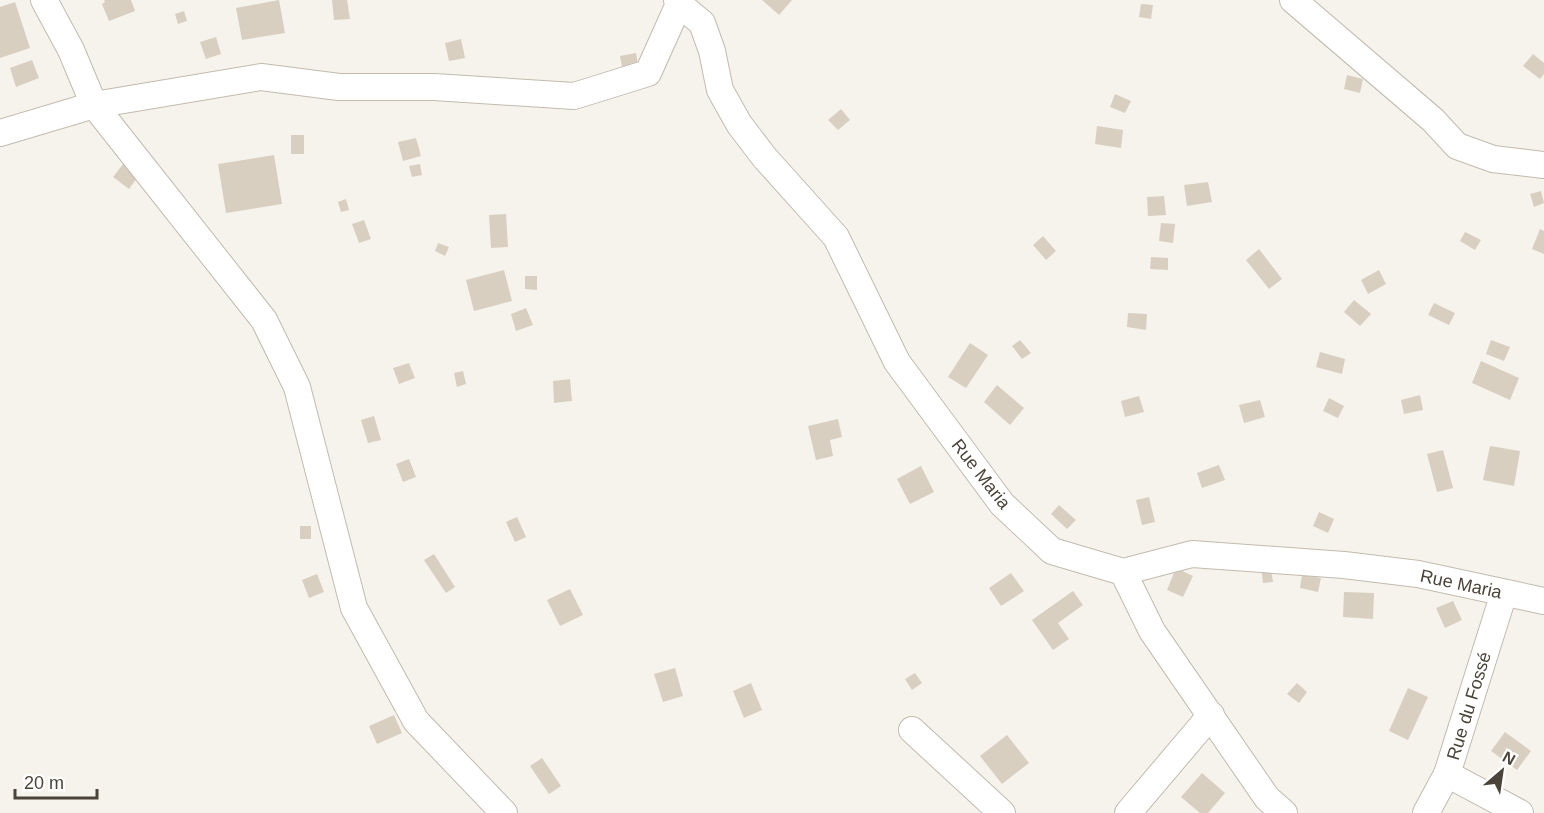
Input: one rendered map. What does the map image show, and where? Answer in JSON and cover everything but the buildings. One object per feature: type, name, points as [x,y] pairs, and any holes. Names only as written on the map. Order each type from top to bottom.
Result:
[{"type":"street","points":[[44,0],[71,50],[94,105],[264,320],[297,387],[354,608],[416,720],[504,813]]},
{"type":"street","points":[[1293,0],[1433,120],[1457,146],[1493,159],[1544,165]]},
{"type":"street","points":[[0,133],[94,105],[261,77],[339,87],[434,87],[574,96],[648,74],[678,2]]},
{"type":"street","name":"Rue Maria","points":[[678,2],[702,23],[712,51],[720,90],[739,124],[765,158],[836,237],[897,362],[1002,504],[1053,551],[1123,572],[1192,554],[1418,574],[1544,601]]},
{"type":"street","points":[[1123,572],[1152,631],[1267,798],[1284,813]]},
{"type":"street","name":"Rue du Fossé","points":[[1504,593],[1447,774],[1520,813]]},
{"type":"street","points":[[1128,813],[1211,715]]},
{"type":"street","points":[[912,730],[1002,813]]},
{"type":"street","points":[[1426,813],[1447,774]]}]
